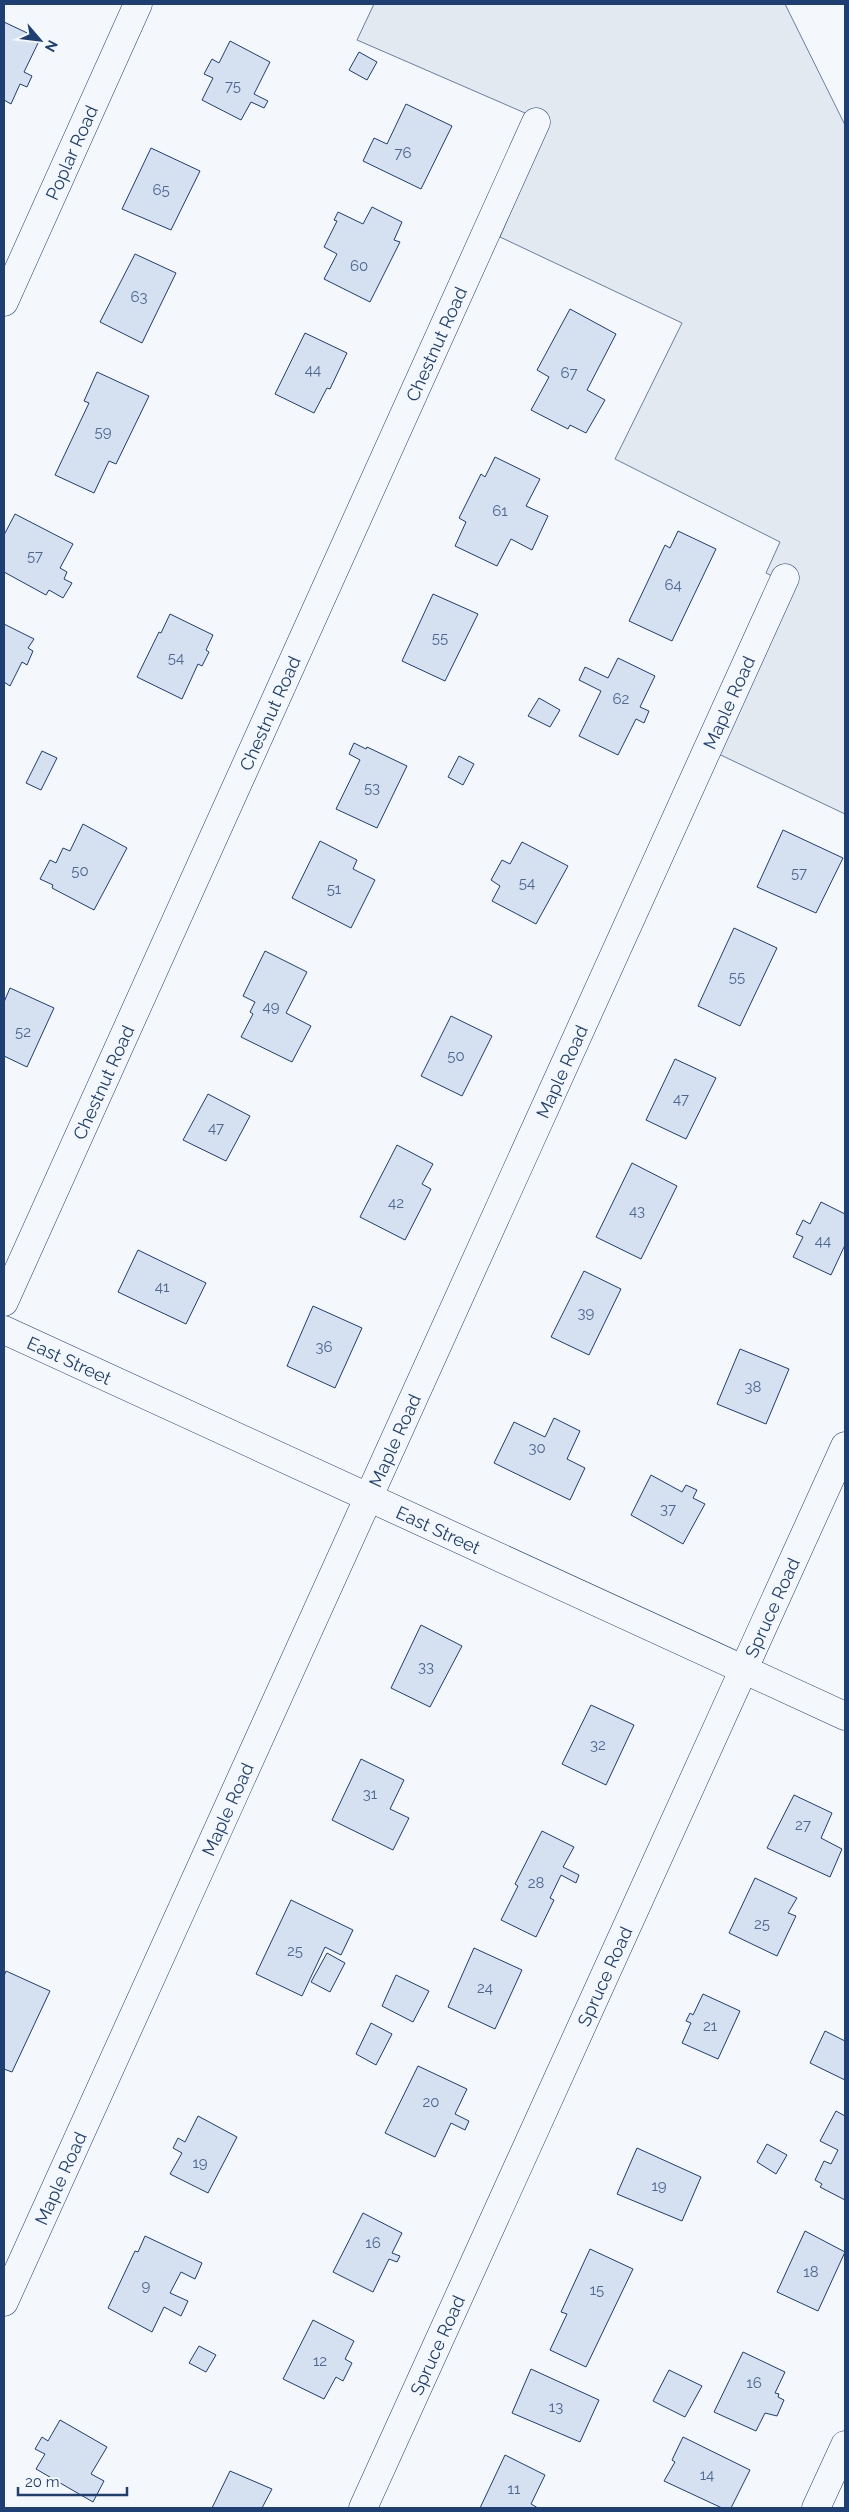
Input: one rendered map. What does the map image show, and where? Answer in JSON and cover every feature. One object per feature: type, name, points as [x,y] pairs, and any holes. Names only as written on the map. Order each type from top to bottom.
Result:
[{"type":"street","name":"Poplar Road","points":[[4,302],[138,4]]},
{"type":"street","name":"Chestnut Road","points":[[4,1302],[536,122]]},
{"type":"street","name":"Maple Road","points":[[4,2302],[785,578]]},
{"type":"street","name":"East Street","points":[[4,1330],[845,1716]]},
{"type":"street","name":"Spruce Road","points":[[363,2508],[845,1446]]},
{"type":"street","points":[[816,2508],[845,2445]]},
{"type":"shaded area","points":[[374,4],[785,4],[845,125],[845,814],[708,749],[784,582],[766,573],[780,542],[615,459],[682,323],[500,237],[548,123],[357,40]]},
{"type":"building","points":[[4,22],[40,39],[24,72],[32,76],[27,87],[20,84],[11,104],[4,100]]},
{"type":"building","points":[[230,41],[270,62],[254,94],[268,101],[264,108],[251,102],[241,120],[202,100],[213,78],[204,74],[212,59],[219,63]]},
{"type":"building","points":[[359,52],[377,62],[367,80],[349,70]]},
{"type":"building","points":[[406,104],[452,126],[421,189],[363,161],[374,138],[387,144]]},
{"type":"building","points":[[151,148],[200,171],[171,230],[122,209]]},
{"type":"building","points":[[372,207],[402,222],[394,240],[400,242],[370,302],[324,279],[337,254],[324,247],[337,221],[334,220],[338,212],[363,224]]},
{"type":"building","points":[[135,254],[176,273],[142,343],[100,322]]},
{"type":"building","points":[[570,309],[616,334],[587,390],[605,400],[586,433],[570,425],[568,429],[531,410],[549,377],[537,370]]},
{"type":"building","points":[[305,333],[347,353],[330,389],[327,388],[314,413],[275,394]]},
{"type":"building","points":[[97,372],[149,396],[116,464],[109,461],[94,493],[55,475],[89,403],[84,401]]},
{"type":"building","points":[[495,457],[540,479],[526,506],[548,516],[532,550],[511,539],[497,566],[455,546],[466,522],[459,518],[481,474],[485,477]]},
{"type":"building","points":[[15,514],[73,544],[60,568],[67,572],[64,579],[72,583],[63,598],[49,590],[46,595],[4,572],[4,535]]},
{"type":"building","points":[[678,531],[716,549],[672,641],[629,621],[665,545],[670,548]]},
{"type":"building","points":[[433,594],[478,614],[445,681],[402,661]]},
{"type":"building","points":[[170,614],[213,635],[206,650],[209,652],[202,666],[198,664],[182,699],[137,677]]},
{"type":"building","points":[[4,624],[34,639],[28,648],[33,651],[27,665],[22,662],[10,686],[4,682]]},
{"type":"building","points":[[618,658],[655,676],[640,707],[649,711],[644,723],[636,719],[618,755],[579,736],[601,691],[579,680],[585,667],[608,678]]},
{"type":"building","points":[[539,698],[560,710],[550,727],[528,716]]},
{"type":"building","points":[[354,743],[366,749],[367,747],[407,766],[377,828],[336,809],[360,760],[349,754]]},
{"type":"building","points":[[42,751],[57,758],[41,790],[26,783]]},
{"type":"building","points":[[459,756],[474,764],[463,785],[448,777]]},
{"type":"building","points":[[83,824],[127,848],[94,910],[52,888],[53,885],[40,879],[50,860],[56,863],[63,848],[70,851]]},
{"type":"building","points":[[783,830],[843,858],[816,913],[757,887]]},
{"type":"building","points":[[320,841],[357,860],[353,869],[375,880],[351,928],[292,898]]},
{"type":"building","points":[[522,842],[568,866],[536,924],[492,901],[500,886],[491,880],[502,860],[510,864]]},
{"type":"building","points":[[734,928],[777,948],[740,1026],[698,1006]]},
{"type":"building","points":[[265,951],[307,972],[286,1013],[311,1026],[292,1062],[241,1037],[253,1014],[250,1012],[255,1002],[243,996]]},
{"type":"building","points":[[10,988],[54,1008],[27,1067],[4,1056],[4,1002]]},
{"type":"building","points":[[451,1016],[492,1036],[462,1096],[421,1076]]},
{"type":"building","points":[[675,1059],[716,1078],[686,1139],[646,1120]]},
{"type":"building","points":[[208,1094],[250,1116],[226,1161],[183,1140]]},
{"type":"building","points":[[397,1145],[433,1164],[422,1184],[431,1189],[405,1240],[360,1217]]},
{"type":"building","points":[[632,1163],[677,1186],[641,1259],[596,1237]]},
{"type":"building","points":[[821,1202],[845,1214],[845,1245],[831,1275],[793,1257],[803,1237],[796,1234],[803,1220],[810,1224]]},
{"type":"building","points":[[138,1250],[206,1283],[186,1324],[118,1292]]},
{"type":"building","points":[[584,1271],[621,1289],[589,1355],[551,1337]]},
{"type":"building","points":[[313,1306],[362,1328],[335,1388],[287,1366]]},
{"type":"building","points":[[740,1349],[789,1369],[766,1424],[717,1404]]},
{"type":"building","points":[[554,1418],[580,1431],[567,1459],[585,1468],[570,1500],[494,1463],[514,1422],[545,1437]]},
{"type":"building","points":[[651,1475],[682,1492],[686,1485],[697,1490],[693,1498],[705,1504],[683,1544],[631,1515]]},
{"type":"building","points":[[421,1625],[462,1646],[430,1707],[391,1688]]},
{"type":"building","points":[[591,1705],[634,1725],[606,1785],[562,1764]]},
{"type":"building","points":[[361,1759],[404,1780],[390,1809],[409,1818],[393,1850],[332,1820]]},
{"type":"building","points":[[794,1795],[832,1813],[821,1838],[842,1849],[830,1877],[767,1848]]},
{"type":"building","points":[[542,1831],[574,1847],[563,1867],[579,1875],[576,1883],[561,1875],[550,1898],[554,1900],[536,1937],[501,1920],[518,1886],[515,1884]]},
{"type":"building","points":[[755,1878],[797,1898],[788,1913],[796,1916],[777,1956],[729,1933]]},
{"type":"building","points":[[291,1900],[353,1930],[341,1955],[325,1947],[302,1996],[256,1974]]},
{"type":"building","points":[[474,1948],[522,1970],[495,2029],[448,2007]]},
{"type":"building","points":[[327,1953],[345,1963],[330,1992],[311,1982]]},
{"type":"building","points":[[6,1971],[50,1991],[12,2072],[4,2069],[4,1976]]},
{"type":"building","points":[[396,1975],[429,1991],[413,2022],[382,2006]]},
{"type":"building","points":[[703,1994],[740,2011],[718,2059],[682,2043],[691,2023],[686,2021],[690,2013],[693,2015]]},
{"type":"building","points":[[371,2023],[392,2034],[376,2065],[356,2054]]},
{"type":"building","points":[[825,2031],[845,2041],[845,2080],[810,2063]]},
{"type":"building","points":[[418,2066],[467,2089],[455,2114],[469,2121],[465,2130],[451,2123],[435,2157],[385,2133]]},
{"type":"building","points":[[836,2111],[845,2116],[845,2200],[820,2187],[822,2184],[815,2180],[824,2161],[831,2164],[838,2150],[820,2141]]},
{"type":"building","points":[[198,2116],[237,2137],[208,2193],[170,2174],[182,2153],[173,2148],[178,2138],[185,2142]]},
{"type":"building","points":[[767,2144],[787,2155],[776,2174],[757,2162]]},
{"type":"building","points":[[637,2148],[701,2177],[682,2221],[617,2194]]},
{"type":"building","points":[[363,2213],[402,2233],[392,2253],[400,2256],[397,2262],[389,2259],[373,2292],[333,2272]]},
{"type":"building","points":[[805,2231],[845,2252],[818,2311],[777,2292]]},
{"type":"building","points":[[145,2236],[202,2263],[195,2279],[181,2272],[170,2293],[188,2301],[181,2316],[164,2307],[152,2332],[108,2308],[135,2251],[138,2252]]},
{"type":"building","points":[[590,2249],[633,2269],[586,2367],[550,2350],[567,2314],[561,2312]]},
{"type":"building","points":[[313,2320],[354,2341],[345,2359],[352,2363],[343,2381],[336,2377],[324,2399],[283,2379]]},
{"type":"building","points":[[199,2346],[216,2355],[206,2372],[189,2363]]},
{"type":"building","points":[[743,2352],[785,2372],[775,2393],[779,2394],[778,2397],[784,2400],[777,2416],[765,2413],[756,2431],[714,2412]]},
{"type":"building","points":[[531,2369],[599,2400],[580,2442],[512,2413]]},
{"type":"building","points":[[669,2370],[702,2386],[685,2417],[653,2401]]},
{"type":"building","points":[[60,2420],[107,2447],[91,2474],[104,2481],[93,2502],[36,2469],[45,2454],[35,2449],[42,2437],[48,2441]]},
{"type":"building","points":[[683,2437],[750,2470],[731,2508],[722,2508],[664,2481],[675,2462],[672,2460]]},
{"type":"building","points":[[505,2455],[545,2475],[531,2504],[538,2508],[480,2508]]},
{"type":"building","points":[[230,2471],[272,2489],[262,2508],[212,2508]]}]
